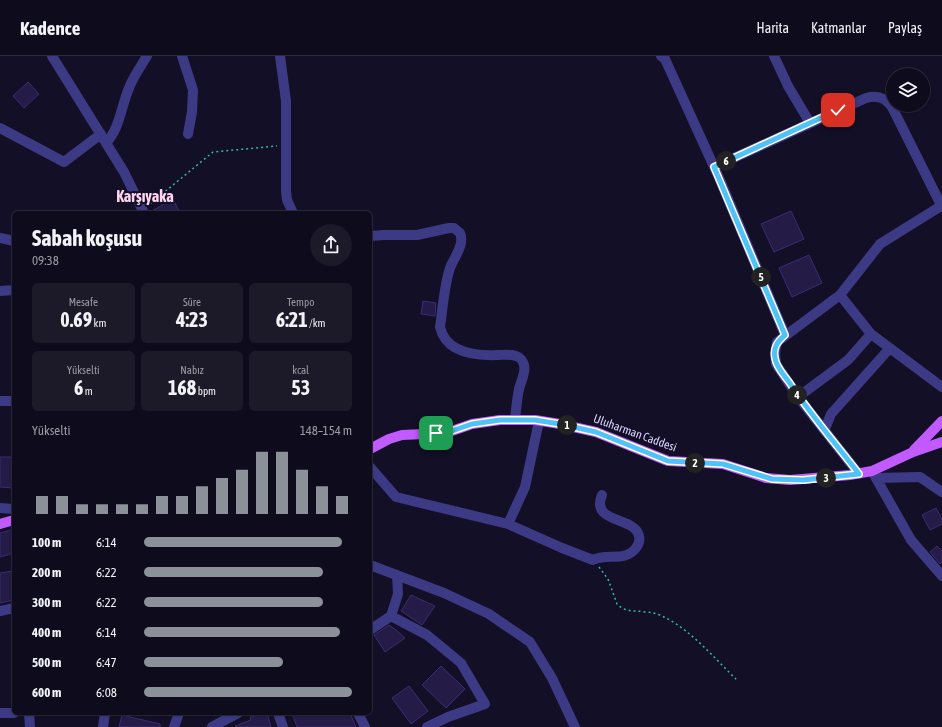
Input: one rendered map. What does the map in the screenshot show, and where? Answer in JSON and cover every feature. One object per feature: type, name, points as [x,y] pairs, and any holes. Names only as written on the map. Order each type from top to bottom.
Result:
[{"type":"main road","name":"Uluharman Caddesi","points":[[372,448],[402,435],[446,433],[472,424],[500,420],[539,421],[596,432],[663,460],[681,463],[723,464],[772,479],[803,480],[859,474],[874,475],[913,452],[942,442]]},
{"type":"main road","name":"Uluharman Caddesi","points":[[913,452],[942,421]]},
{"type":"main road","points":[[0,524],[12,521]]},
{"type":"street","points":[[52,56],[124,172],[143,211]]},
{"type":"street","points":[[0,128],[64,162],[104,138],[112,136],[116,129],[129,87],[147,56]]},
{"type":"street","points":[[182,56],[193,90],[192,112],[188,134]]},
{"type":"street","points":[[280,56],[286,101],[286,191],[292,211]]},
{"type":"street","points":[[774,56],[788,86],[810,123]]},
{"type":"street","points":[[665,57],[714,167],[785,335]]},
{"type":"street","points":[[714,167],[866,98],[879,96],[885,99],[892,107],[942,207],[880,244],[840,295],[777,342],[774,353],[776,364],[798,397],[825,429],[859,474]]},
{"type":"street","points":[[372,236],[392,234],[417,235],[449,228],[454,228],[460,233],[462,242],[451,267],[446,286],[440,326],[442,333],[448,343],[463,351],[479,356],[516,356],[522,360],[524,374],[519,389],[515,420]]},
{"type":"street","points":[[0,238],[12,241]]},
{"type":"street","points":[[0,291],[12,290]]},
{"type":"street","points":[[840,295],[871,334],[942,387]]},
{"type":"street","points":[[798,397],[848,360],[871,334]]},
{"type":"street","points":[[825,429],[831,414],[890,348]]},
{"type":"street","points":[[0,401],[12,401]]},
{"type":"street","points":[[508,524],[524,487],[539,421]]},
{"type":"street","points":[[372,469],[396,497],[508,524],[592,560],[598,558],[616,558],[625,556],[635,549],[639,542],[637,530],[604,513],[600,498],[602,494]]},
{"type":"street","points":[[874,475],[920,477],[942,492]]},
{"type":"street","points":[[874,475],[911,540],[942,576]]},
{"type":"street","points":[[0,508],[12,509]]},
{"type":"street","points":[[372,565],[444,592],[490,614],[530,642],[552,678],[575,727]]},
{"type":"street","points":[[372,629],[391,616],[398,594],[397,575]]},
{"type":"street","points":[[0,611],[12,608]]},
{"type":"street","points":[[391,616],[427,636],[461,663],[485,704],[448,717],[427,727]]},
{"type":"street","points":[[0,713],[12,713]]},
{"type":"street","points":[[29,715],[30,727]]},
{"type":"street","points":[[103,727],[105,715]]},
{"type":"street","points":[[174,727],[178,715]]},
{"type":"street","points":[[212,727],[234,715]]},
{"type":"street","points":[[279,715],[283,727]]},
{"type":"street","points":[[359,715],[365,727]]},
{"type":"path","points":[[144,211],[213,152],[287,145]]},
{"type":"path","points":[[592,560],[605,574],[617,604],[620,607],[628,611],[652,613],[674,622],[692,636],[738,681]]},
{"type":"building","points":[[28,82],[39,94],[24,108],[13,96]]},
{"type":"building","points":[[173,199],[179,211],[152,211]]},
{"type":"building","points":[[791,211],[804,239],[774,252],[761,224]]},
{"type":"building","points":[[809,255],[822,283],[792,297],[779,268]]},
{"type":"building","points":[[423,301],[436,303],[435,316],[421,314]]},
{"type":"building","points":[[0,457],[12,457],[12,488],[0,487]]},
{"type":"building","points":[[936,508],[942,519],[942,524],[930,530],[922,515]]},
{"type":"building","points":[[12,530],[12,554],[0,557],[0,533]]},
{"type":"building","points":[[937,546],[942,551],[942,562],[940,564],[930,552]]},
{"type":"building","points":[[12,571],[12,600],[0,603],[0,573]]},
{"type":"building","points":[[411,595],[435,606],[422,625],[401,611]]},
{"type":"building","points":[[389,625],[405,638],[385,652],[374,635]]},
{"type":"building","points":[[441,666],[465,689],[446,708],[422,685]]},
{"type":"building","points":[[409,686],[428,711],[411,724],[392,698]]},
{"type":"building","points":[[122,715],[160,724],[160,727],[119,727]]},
{"type":"building","points":[[268,715],[271,727],[235,726],[251,720],[250,717]]},
{"type":"building","points":[[293,715],[351,715],[356,727],[297,727]]},
{"type":"district","name":"Karşıyaka","points":[[145,196]]},
{"type":"route","points":[[436,433],[446,433],[472,424],[500,420],[535,420],[596,432],[663,460],[681,463],[731,465],[759,476],[772,479],[803,480],[859,474],[825,429],[798,397],[776,364],[774,353],[775,347],[777,342],[785,335],[714,167],[838,110]]}]
